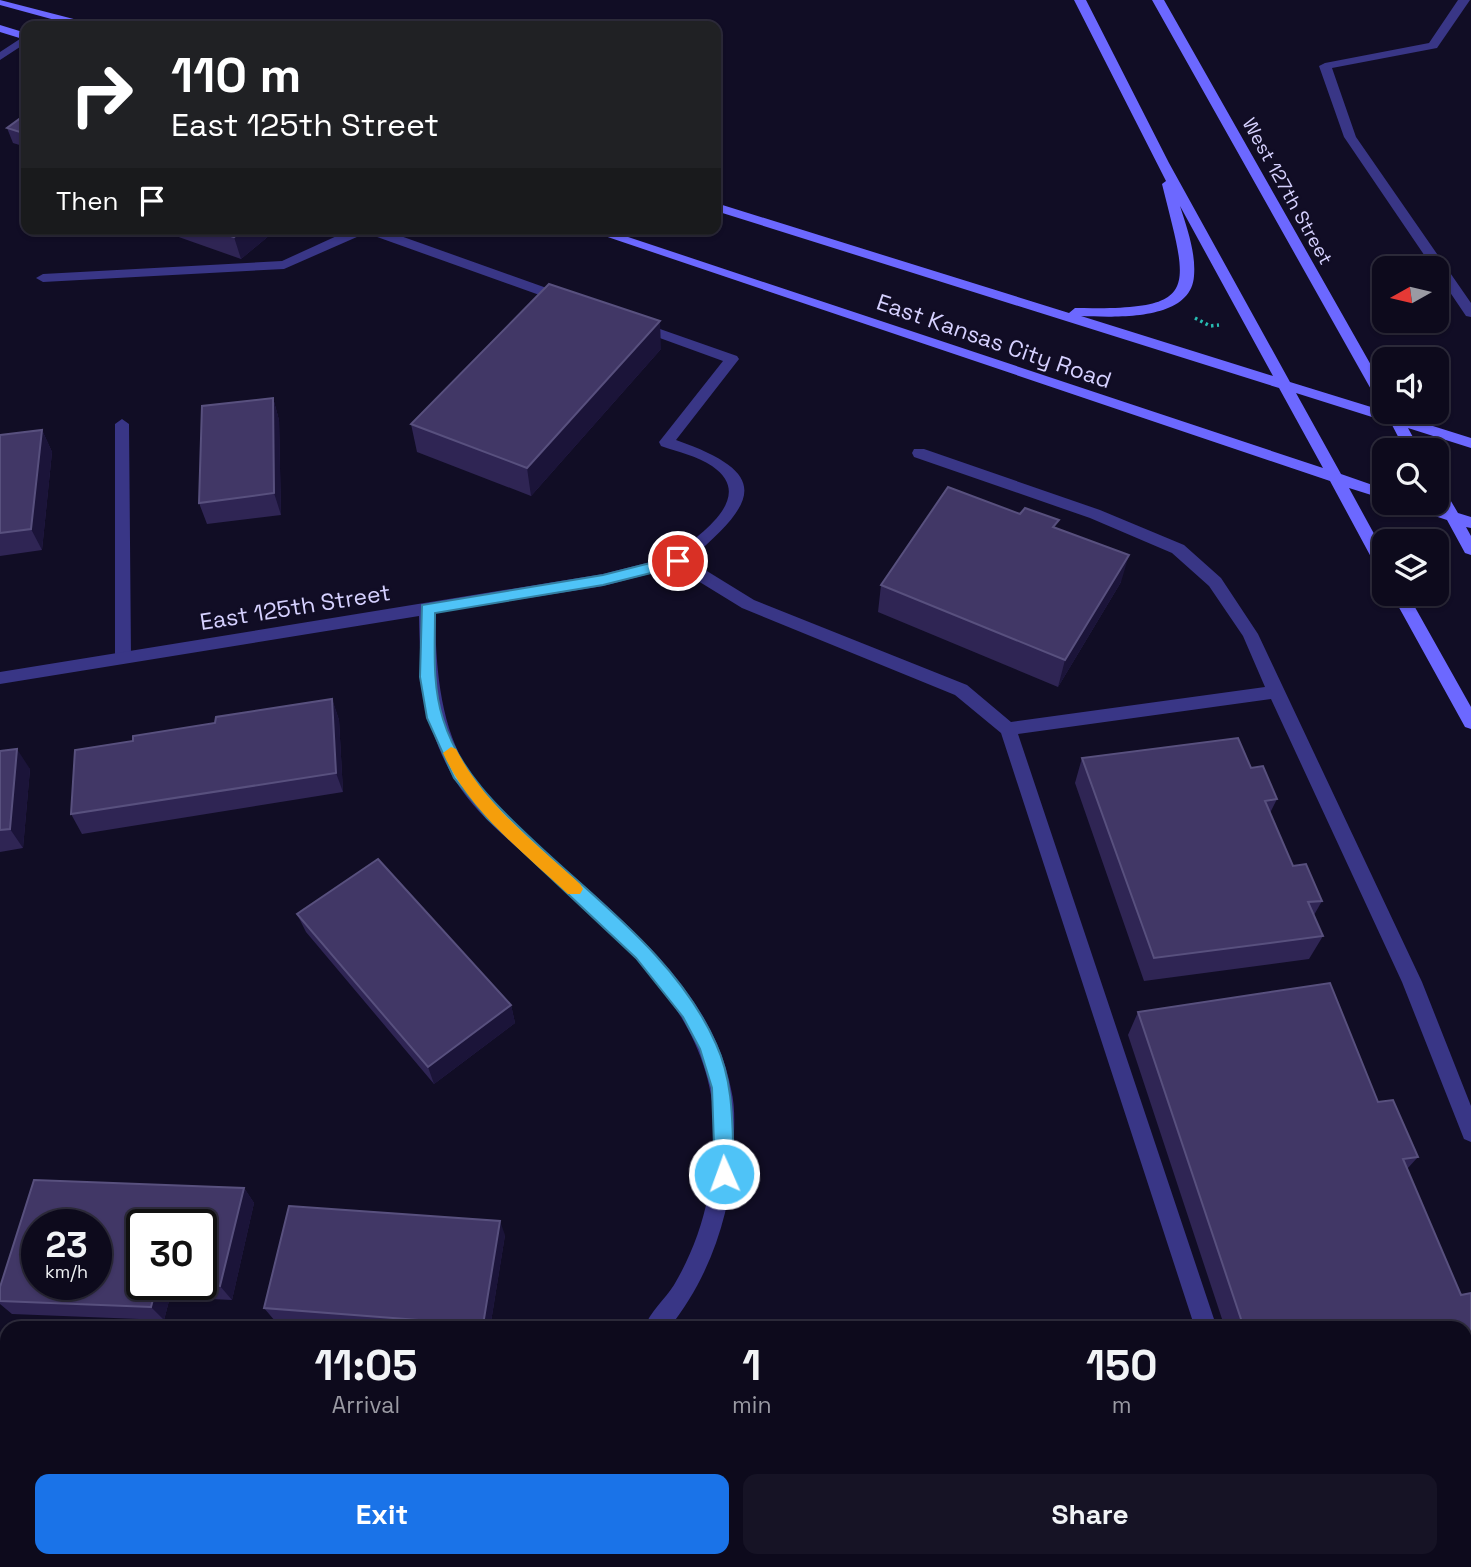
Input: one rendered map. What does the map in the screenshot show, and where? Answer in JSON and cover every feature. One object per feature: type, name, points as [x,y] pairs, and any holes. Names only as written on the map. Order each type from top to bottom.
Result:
[{"type":"main road","points":[[1080,0],[1163,163],[1372,544]]},
{"type":"main road","name":"West 127th Street","points":[[1158,0],[1372,379]]},
{"type":"main road","points":[[0,2],[70,21]]},
{"type":"main road","points":[[0,28],[21,36]]},
{"type":"main road","points":[[1059,313],[1132,312],[1168,304],[1186,285],[1187,267],[1163,163]]},
{"type":"main road","name":"East Kansas City Road","points":[[721,208],[1284,384],[1372,409]]},
{"type":"main road","name":"East Kansas City Road","points":[[608,235],[1372,490]]},
{"type":"main road","name":"East Kansas City Road","points":[[1418,424],[1471,443]]},
{"type":"main road","points":[[1449,512],[1471,549]]},
{"type":"main road","points":[[1446,515],[1471,523]]},
{"type":"main road","points":[[1406,606],[1471,722]]},
{"type":"street","points":[[1464,0],[1433,46],[1325,66],[1350,137],[1471,313]]},
{"type":"street","points":[[0,57],[21,42]]},
{"type":"street","points":[[44,278],[284,265],[352,235]]},
{"type":"street","points":[[383,235],[576,303]]},
{"type":"street","points":[[628,322],[732,359],[666,442],[719,463],[734,478],[739,492],[733,512],[678,561],[748,604],[961,690],[1008,729],[1204,1321]]},
{"type":"street","points":[[122,424],[123,658]]},
{"type":"street","points":[[919,453],[1095,514],[1178,549],[1215,582],[1250,634],[1412,982],[1471,1132]]},
{"type":"street","name":"East 125th Street","points":[[0,678],[603,580],[678,561]]},
{"type":"street","points":[[427,609],[428,677],[435,718],[460,774],[493,813],[642,953],[690,1011],[709,1047],[721,1088],[724,1174],[715,1221],[672,1310],[662,1321]]},
{"type":"street","points":[[1008,729],[1276,692]]},
{"type":"path","points":[[1194,318],[1210,326]]},
{"type":"building","points":[[21,118],[21,132],[7,128]]},
{"type":"building","points":[[549,284],[660,321],[527,468],[411,424]]},
{"type":"building","points":[[273,398],[274,493],[199,503],[202,406]]},
{"type":"building","points":[[42,430],[31,529],[0,533],[0,435]]},
{"type":"building","points":[[948,487],[1020,514],[1025,508],[1059,520],[1053,527],[1129,555],[1065,660],[881,585]]},
{"type":"building","points":[[332,699],[336,773],[71,814],[75,750],[133,741],[133,736],[215,723],[216,717]]},
{"type":"building","points":[[1238,738],[1251,768],[1263,766],[1277,799],[1265,801],[1293,866],[1306,864],[1322,901],[1308,902],[1323,936],[1154,958],[1082,758]]},
{"type":"building","points":[[17,749],[10,829],[0,830],[0,751]]},
{"type":"building","points":[[378,859],[511,1005],[428,1067],[297,914]]},
{"type":"building","points":[[1330,983],[1378,1102],[1393,1100],[1418,1157],[1403,1159],[1461,1295],[1471,1293],[1471,1321],[1242,1321],[1138,1012]]},
{"type":"building","points":[[34,1180],[244,1188],[220,1286],[217,1286],[217,1209],[126,1209],[126,1300],[153,1300],[151,1307],[0,1301],[0,1287],[21,1221],[21,1300],[112,1300],[112,1209],[25,1209]]},
{"type":"building","points":[[289,1206],[500,1221],[484,1321],[431,1321],[264,1308]]},
{"type":"slow traffic","points":[[451,753],[460,774],[493,813],[574,889]]},
{"type":"route","points":[[678,561],[603,580],[427,609],[428,677],[435,718],[460,774],[493,813],[642,953],[690,1011],[709,1047],[721,1088],[724,1174]]}]
